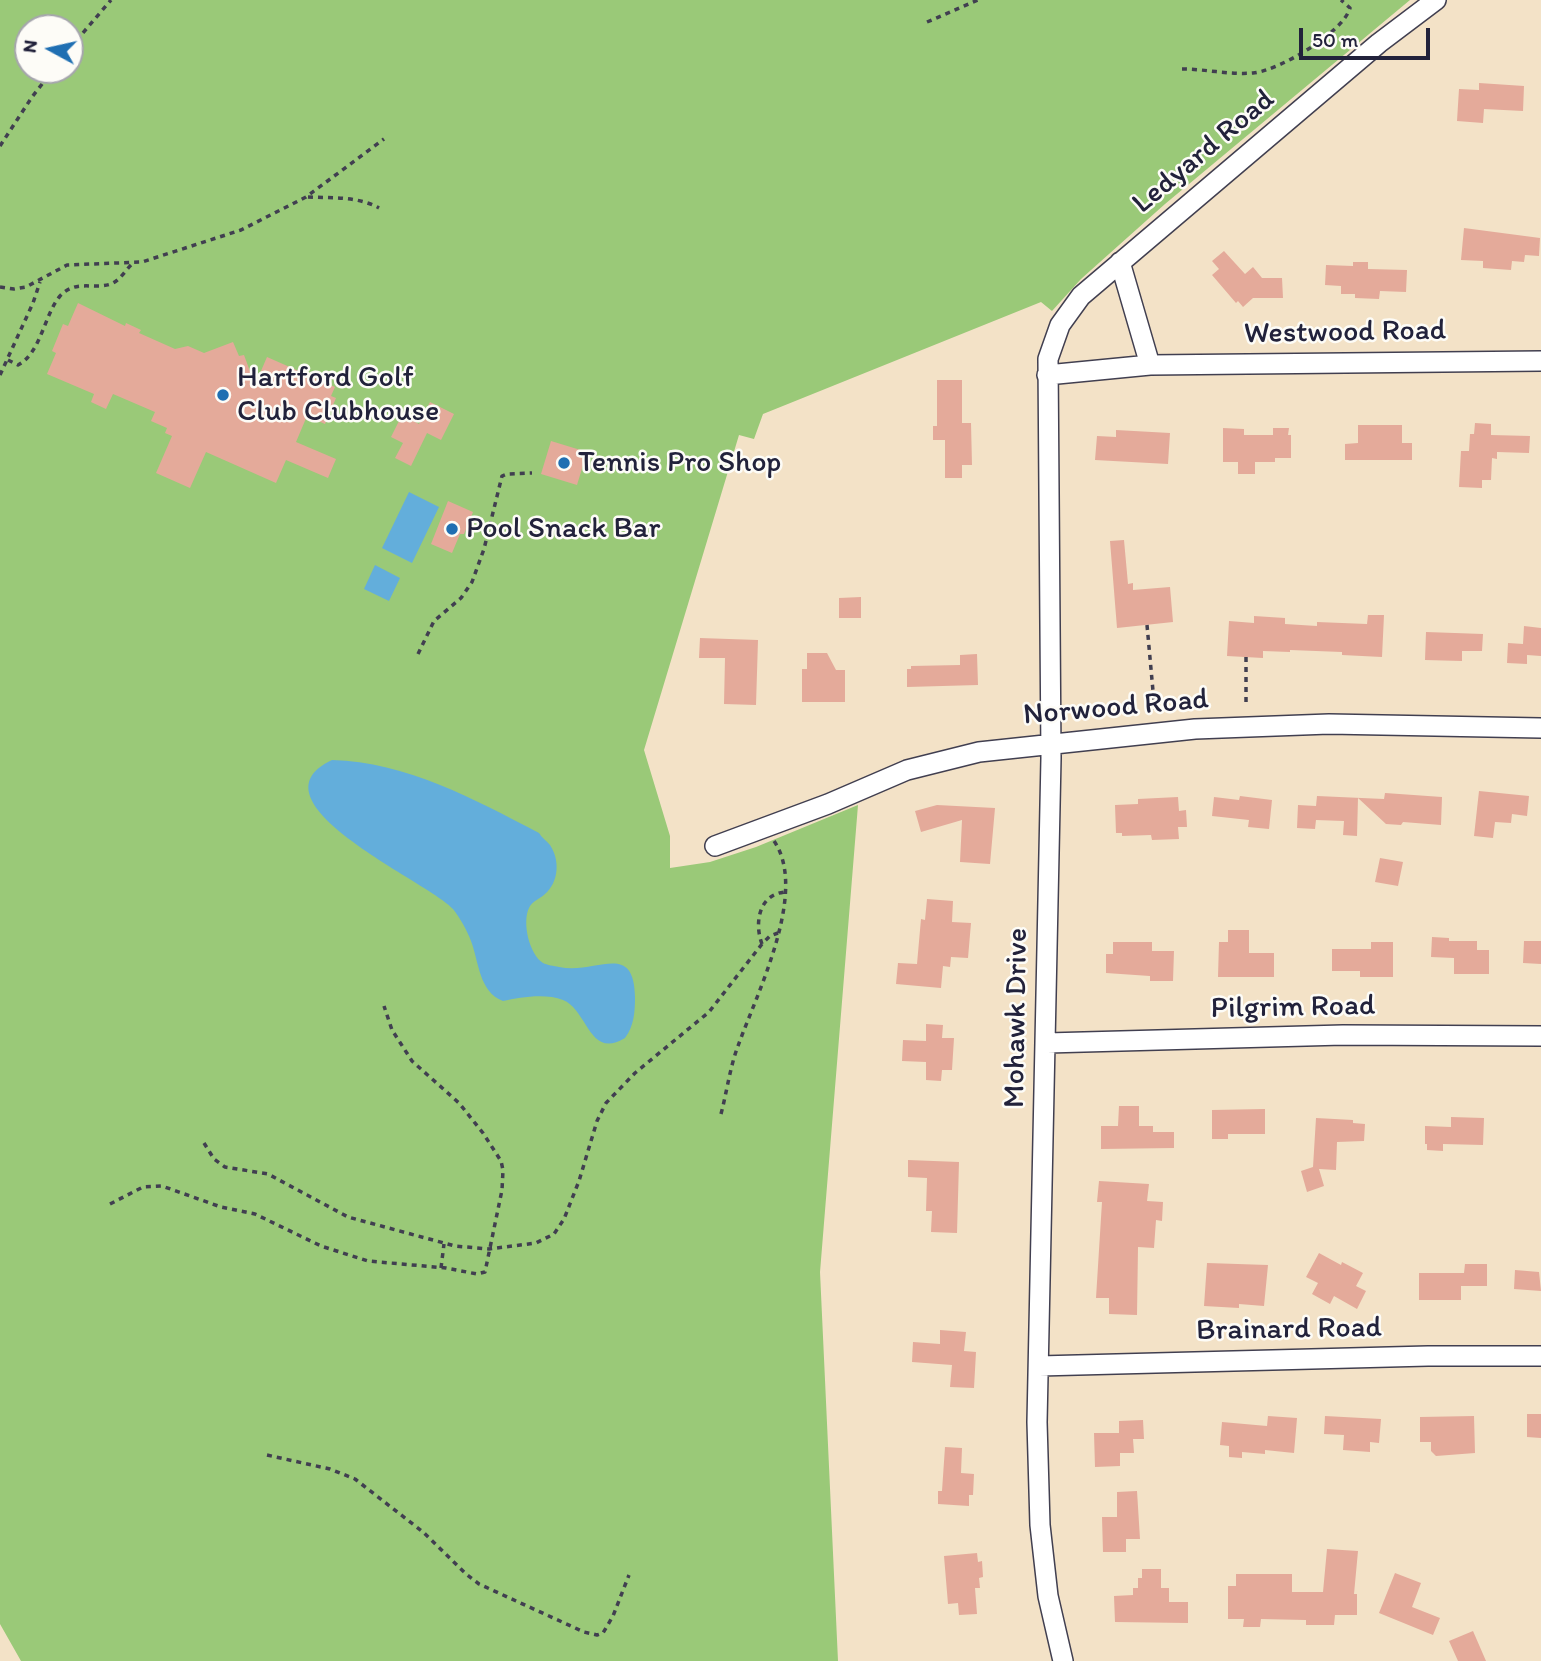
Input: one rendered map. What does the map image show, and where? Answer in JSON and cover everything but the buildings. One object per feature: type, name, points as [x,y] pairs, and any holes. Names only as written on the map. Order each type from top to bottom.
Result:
[{"type":"street","name":"Ledyard Road","points":[[1047,375],[1055,335],[1068,311],[1119,262],[1379,43],[1436,0]]},
{"type":"street","points":[[1119,262],[1150,365]]},
{"type":"street","name":"Westwood Road","points":[[1047,375],[1150,365],[1541,361]]},
{"type":"street","name":"Mohawk Drive","points":[[1047,375],[1051,743],[1047,1043],[1037,1422],[1040,1525],[1048,1596],[1063,1661]]},
{"type":"street","name":"Norwood Road","points":[[715,846],[765,829],[884,779],[930,763],[979,752],[1195,729],[1329,724],[1541,728]]},
{"type":"street","name":"Pilgrim Road","points":[[1047,1043],[1343,1035],[1541,1036]]},
{"type":"street","name":"Brainard Road","points":[[1039,1366],[1428,1356],[1541,1356]]},
{"type":"path","points":[[84,32],[111,0]]},
{"type":"path","points":[[927,22],[978,0]]},
{"type":"path","points":[[1182,69],[1250,73],[1263,72],[1282,64],[1322,39],[1347,17],[1350,8],[1341,0]]},
{"type":"path","points":[[0,146],[42,84]]},
{"type":"path","points":[[0,287],[14,289],[40,282],[67,265],[132,264],[233,233],[306,197],[384,139]]},
{"type":"path","points":[[306,197],[351,199],[368,202],[379,208]]},
{"type":"path","points":[[8,360],[22,364],[52,309],[65,292],[78,285],[111,284],[132,264]]},
{"type":"path","points":[[0,375],[40,282]]},
{"type":"path","points":[[418,654],[434,621],[461,598],[472,582],[484,549],[502,476],[531,473]]},
{"type":"path","points":[[1147,625],[1155,713]]},
{"type":"path","points":[[1246,657],[1246,707]]},
{"type":"path","points":[[721,1114],[736,1049],[767,971],[778,933],[785,892],[782,856],[765,829]]},
{"type":"path","points":[[762,944],[759,925],[761,910],[771,896],[785,892]]},
{"type":"path","points":[[204,1143],[214,1159],[225,1167],[268,1174],[343,1215],[444,1244],[489,1249],[537,1243],[557,1231],[567,1214],[597,1121],[606,1103],[635,1073],[709,1012],[762,944],[778,933]]},
{"type":"path","points":[[110,1204],[143,1187],[162,1186],[221,1208],[264,1218],[321,1246],[352,1257],[379,1263],[482,1274],[486,1269],[502,1190],[501,1161],[459,1103],[412,1061],[392,1030],[384,1006]]},
{"type":"path","points":[[441,1268],[444,1244]]},
{"type":"path","points":[[267,1455],[330,1469],[355,1479],[423,1531],[479,1584],[591,1634],[603,1633],[609,1626],[629,1575]]},
{"type":"green space","points":[[0,0],[1410,0],[1165,204],[1081,279],[1052,311],[1041,302],[763,414],[754,439],[739,435],[644,750],[670,836],[670,868],[710,862],[756,847],[858,805],[820,1272],[838,1661],[21,1661],[0,1624]]},
{"type":"water","points":[[409,492],[439,507],[412,563],[382,548]]},
{"type":"water","points":[[375,565],[400,578],[389,601],[364,589]]},
{"type":"water","points":[[332,760],[386,767],[439,784],[539,833],[550,845],[557,864],[550,889],[532,904],[527,914],[528,937],[534,953],[543,963],[559,967],[610,964],[628,969],[633,980],[635,1003],[632,1024],[625,1038],[604,1043],[596,1038],[571,1005],[563,1000],[541,996],[503,1001],[495,997],[484,984],[474,949],[453,909],[352,841],[326,819],[311,797],[311,777]]},
{"type":"place","name":"Hartford Golf Club Clubhouse","points":[[223,395]]},
{"type":"place","name":"Tennis Pro Shop","points":[[564,463]]},
{"type":"place","name":"Pool Snack Bar","points":[[452,529]]}]
